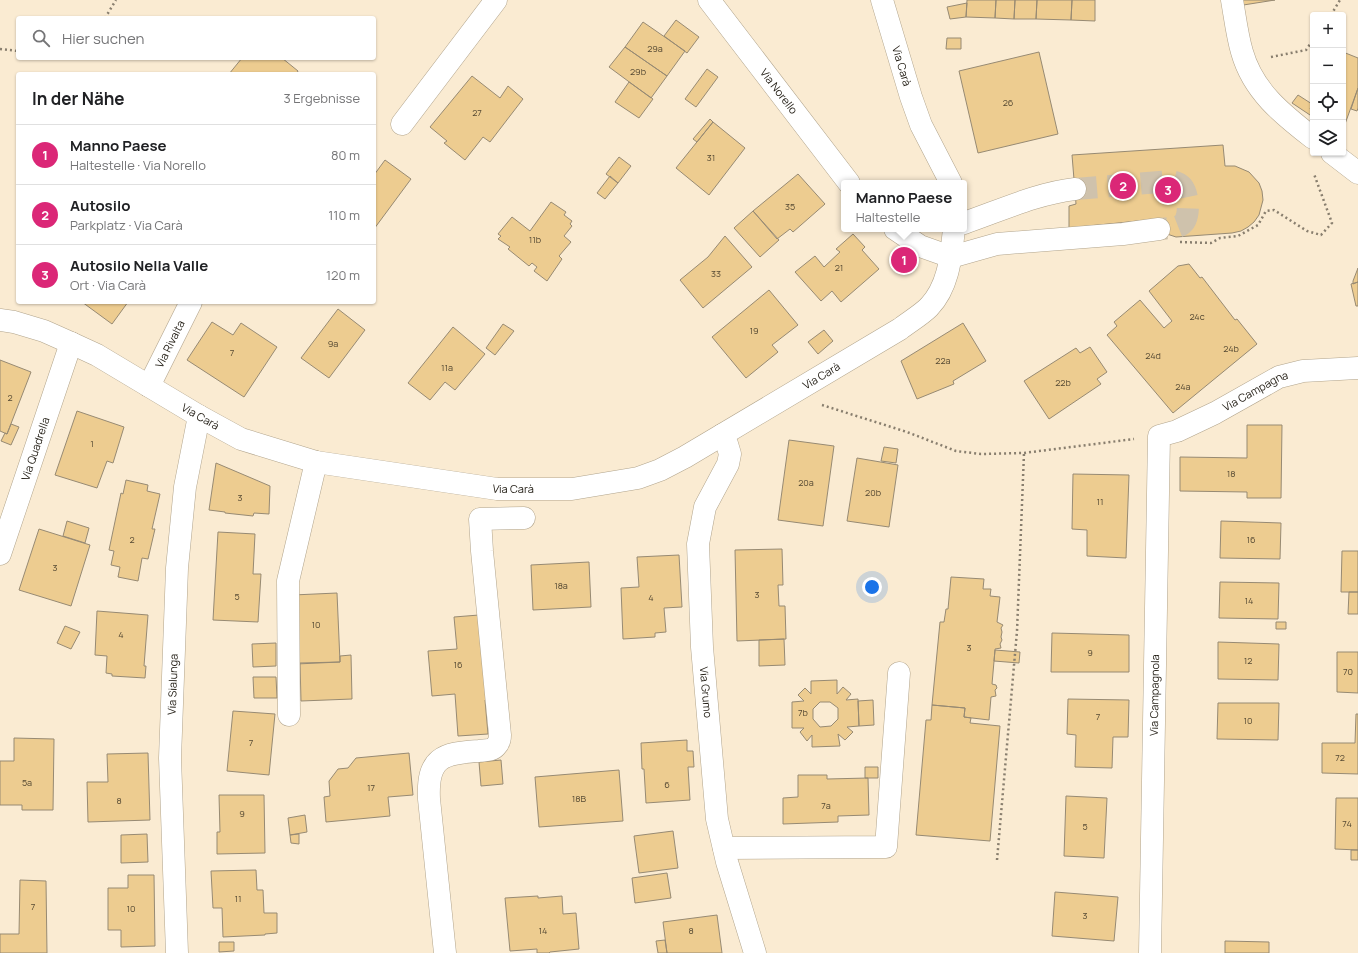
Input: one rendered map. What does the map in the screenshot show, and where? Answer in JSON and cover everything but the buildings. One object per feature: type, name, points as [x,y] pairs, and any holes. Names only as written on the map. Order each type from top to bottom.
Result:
[{"type":"street","points":[[402,124],[496,0]]},
{"type":"street","name":"Via Norello","points":[[709,0],[847,180]]},
{"type":"street","name":"Via Carà","points":[[882,0],[911,97],[922,125],[950,180]]},
{"type":"street","points":[[1232,0],[1242,51],[1249,73],[1270,102],[1310,136]]},
{"type":"street","points":[[1336,156],[1358,173]]},
{"type":"street","points":[[967,222],[1060,190],[1075,189]]},
{"type":"street","points":[[899,232],[920,246],[951,256],[997,244],[1123,234],[1159,229]]},
{"type":"street","name":"Via Carà","points":[[0,320],[29,326],[97,355],[199,416],[242,439],[316,462],[497,489],[572,489],[638,478],[653,473],[685,457],[900,329],[929,307],[940,293],[947,276],[954,232]]},
{"type":"street","name":"Via Rivalta","points":[[149,386],[190,304]]},
{"type":"street","name":"Via Quadrella","points":[[0,554],[71,343]]},
{"type":"street","name":"Via Campagna","points":[[1159,436],[1178,431],[1215,414],[1279,377],[1303,371],[1358,368]]},
{"type":"street","name":"Via Sialunga","points":[[177,953],[170,758],[177,568],[185,487],[199,416]]},
{"type":"street","name":"Via Grumo","points":[[722,435],[730,454],[728,464],[705,507],[698,544],[702,647],[717,818],[724,848],[755,953]]},
{"type":"street","name":"Via Campagnola","points":[[1150,953],[1159,436]]},
{"type":"street","points":[[289,715],[288,581],[316,462]]},
{"type":"street","points":[[445,953],[428,785],[430,774],[434,766],[441,759],[450,754],[460,752],[489,750],[496,747],[499,742],[500,735],[480,519],[524,518]]},
{"type":"street","points":[[724,848],[886,847],[899,674]]},
{"type":"path","points":[[106,16],[116,0]]},
{"type":"path","points":[[1333,12],[1340,0]]},
{"type":"path","points":[[1246,63],[1306,50],[1310,44]]},
{"type":"path","points":[[0,49],[16,51]]},
{"type":"path","points":[[1159,229],[1162,240],[1211,243],[1220,238],[1238,236],[1258,225],[1266,211],[1274,210],[1307,231],[1321,235],[1332,223],[1316,176],[1312,169]]},
{"type":"path","points":[[831,407],[907,432],[956,451],[981,454],[1024,453],[1159,436]]},
{"type":"path","points":[[997,860],[1016,638],[1024,453]]},
{"type":"tunnel","points":[[1075,189],[1171,181],[1177,183],[1182,186],[1186,195],[1188,206],[1186,218],[1179,226],[1159,229]]},
{"type":"place","name":"Autosilo","points":[[1123,186]]},
{"type":"place","name":"Autosilo Nella Valle","points":[[1168,190]]},
{"type":"place","name":"Manno Paese","points":[[904,260]]}]
